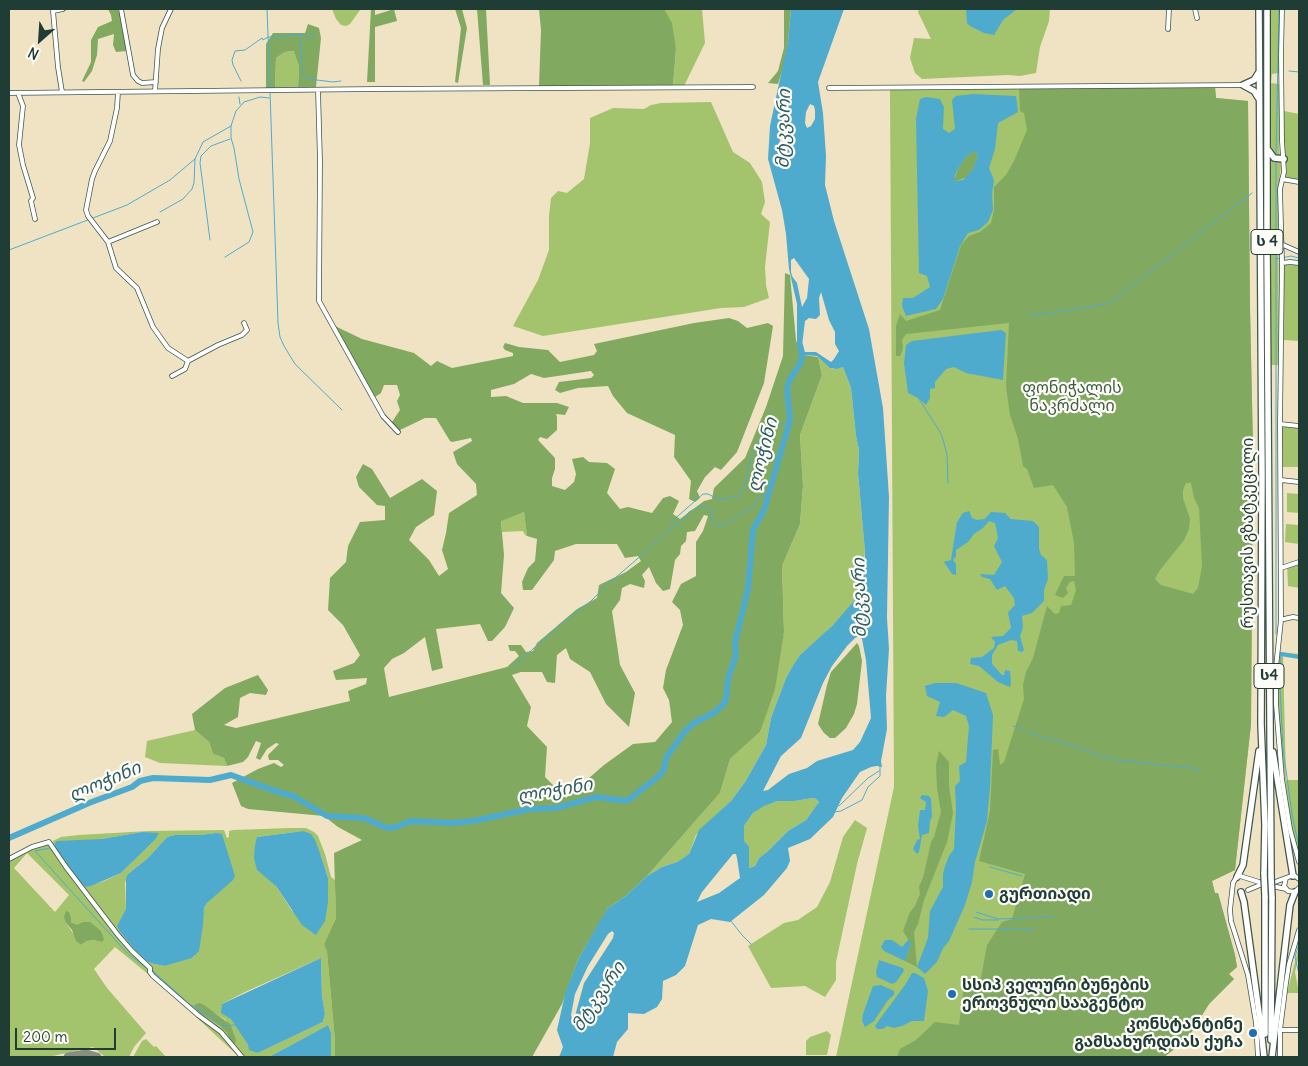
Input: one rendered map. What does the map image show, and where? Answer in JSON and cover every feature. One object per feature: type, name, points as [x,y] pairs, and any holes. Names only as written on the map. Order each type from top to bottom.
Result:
[{"type":"highway","name":"რუსთავის გზატკეცილი","points":[[1259,9],[1272,897],[1272,1057]]},
{"type":"highway","name":"რუსთავის გზატკეცილი","points":[[1264,1057],[1265,825],[1261,724],[1266,476],[1267,9]]},
{"type":"highway","points":[[1243,85],[1254,80],[1259,72]]},
{"type":"highway","points":[[1243,85],[1254,91],[1260,100]]},
{"type":"highway","points":[[1268,149],[1280,158],[1268,166]]},
{"type":"highway","points":[[1269,722],[1283,819],[1297,876]]},
{"type":"highway","points":[[1237,877],[1243,865],[1258,766],[1261,724]]},
{"type":"highway","points":[[1240,892],[1244,902],[1264,1057]]},
{"type":"highway","points":[[1272,1057],[1290,905],[1297,892]]},
{"type":"street","points":[[62,92],[53,11],[63,9]]},
{"type":"street","points":[[121,9],[133,75],[142,83],[156,82]]},
{"type":"street","points":[[156,91],[158,49],[162,28],[171,9]]},
{"type":"street","points":[[1168,29],[1169,9]]},
{"type":"street","points":[[1196,9],[1196,18]]},
{"type":"street","points":[[1282,9],[1282,141],[1280,158],[1284,172],[1280,189],[1282,262],[1280,424],[1281,620],[1276,667],[1277,726],[1282,779],[1290,829],[1299,862]]},
{"type":"street","points":[[829,88],[1243,85]]},
{"type":"street","points":[[9,93],[753,87]]},
{"type":"street","points":[[318,90],[320,161],[319,301],[383,416],[398,432]]},
{"type":"street","points":[[118,92],[117,108],[110,142],[95,171],[86,210],[91,221],[108,242],[116,268],[138,288],[153,326],[168,348],[188,361]]},
{"type":"street","points":[[18,93],[23,106],[19,145],[33,198],[31,201],[34,219]]},
{"type":"street","points":[[1282,179],[1299,182]]},
{"type":"street","points":[[108,242],[157,222]]},
{"type":"street","points":[[1281,244],[1299,252]]},
{"type":"street","points":[[1282,262],[1299,263]]},
{"type":"street","points":[[172,376],[185,369],[188,361],[242,335],[247,330],[244,323]]},
{"type":"street","points":[[1280,424],[1299,426]]},
{"type":"street","points":[[1281,480],[1299,482]]},
{"type":"street","points":[[1281,568],[1299,562]]},
{"type":"street","points":[[1284,619],[1299,618]]},
{"type":"street","points":[[9,859],[32,847],[49,842],[118,935],[150,968],[150,972],[198,1015],[222,1032],[242,1057]]},
{"type":"street","points":[[1258,1057],[1251,994],[1245,962],[1231,921],[1234,881],[1237,877],[1243,876],[1267,883],[1297,876]]},
{"type":"street","points":[[1248,878],[1250,884],[1248,890]]},
{"type":"street","points":[[1286,878],[1284,884],[1286,889]]},
{"type":"street","points":[[1232,903],[1240,892],[1260,885],[1297,892]]},
{"type":"street","points":[[1234,887],[1240,892]]},
{"type":"street","points":[[1280,1057],[1280,1030],[1289,964],[1299,930]]},
{"type":"street","points":[[1280,1030],[1299,1030]]},
{"type":"green space","points":[[108,9],[117,9],[120,13],[127,51],[116,52],[113,45],[114,34],[98,39],[97,55],[92,71],[84,82],[82,81],[91,62],[91,40],[98,27],[112,21]]},
{"type":"green space","points":[[332,9],[360,10],[350,24],[346,26],[341,25],[336,19]]},
{"type":"green space","points":[[371,9],[375,9],[375,15],[394,9],[397,21],[375,27],[375,82],[367,82]]},
{"type":"green space","points":[[455,9],[462,9],[467,28],[458,83],[455,82],[461,28]]},
{"type":"green space","points":[[477,9],[486,9],[490,85],[483,85]]},
{"type":"green space","points":[[539,9],[664,9],[672,23],[676,49],[673,86],[539,86],[541,30]]},
{"type":"green space","points":[[664,9],[702,9],[705,43],[684,86],[673,86],[676,49]]},
{"type":"green space","points":[[784,9],[791,9],[783,68],[778,84],[768,83],[778,71],[784,48]]},
{"type":"green space","points":[[919,9],[1050,9],[1049,21],[1040,47],[1036,73],[1020,76],[922,79],[915,73],[910,58],[914,38],[931,39],[918,12]]},
{"type":"green space","points":[[1270,9],[1281,9],[1279,73],[1272,74],[1271,83],[1279,84],[1281,167],[1278,189],[1279,365],[1271,365],[1269,254]]},
{"type":"green space","points":[[308,24],[319,28],[321,38],[316,87],[298,87],[299,66],[294,51],[285,52],[276,58],[275,88],[266,88],[266,44],[273,33],[305,33]]},
{"type":"green space","points":[[295,51],[299,66],[298,87],[275,88],[276,58],[285,52]]},
{"type":"green space","name":"ფონიჭალის ნაკრძალი","points":[[1019,87],[1215,87],[1216,98],[1248,101],[1253,447],[1251,724],[1235,870],[1212,881],[1215,893],[1218,893],[1237,967],[1229,974],[1234,979],[1209,1004],[1191,1033],[1164,1057],[897,1057],[900,1049],[916,1040],[935,1022],[959,1025],[965,978],[981,978],[987,945],[1002,922],[1012,919],[1025,874],[979,861],[990,811],[993,750],[998,749],[1000,765],[1004,762],[1024,699],[1023,685],[1026,672],[1033,658],[1047,606],[1055,614],[1059,613],[1061,606],[1071,605],[1076,590],[1074,581],[1070,582],[1066,588],[1068,593],[1063,598],[1055,595],[1064,576],[1075,576],[1074,543],[1067,507],[1053,485],[1034,488],[1027,469],[1023,466],[1018,439],[1010,415],[1006,386],[1009,323],[906,334],[902,340],[903,349],[900,356],[896,356],[896,326],[900,314],[906,321],[940,310],[961,245],[969,236],[980,232],[991,223],[994,210],[994,187],[1006,175],[1027,130],[1024,113],[1020,111]],"holes":[[[1186,483],[1191,483],[1194,498],[1199,508],[1202,566],[1198,588],[1193,594],[1161,585],[1155,579],[1184,540],[1189,529],[1190,519],[1183,498],[1183,490]]]},
{"type":"green space","name":"ფონიჭალის ნაკრძალი","points":[[1215,87],[1216,98],[1248,101],[1253,447],[1251,724],[1235,870],[1212,881],[1215,893],[1218,893],[1235,955],[1237,967],[1229,974],[1234,979],[1209,1004],[1191,1033],[1164,1057],[836,1057],[894,787],[890,90]]},
{"type":"green space","points":[[711,102],[733,152],[750,163],[762,182],[765,202],[761,214],[770,222],[765,267],[769,298],[744,307],[721,308],[543,336],[513,326],[538,280],[549,250],[551,198],[558,191],[567,193],[584,179],[590,143],[590,118],[613,108],[644,109],[661,103]]},
{"type":"green space","points":[[1284,111],[1299,114],[1299,180],[1284,178],[1287,172],[1283,141]]},
{"type":"green space","points":[[974,151],[978,155],[972,171],[967,177],[954,180],[959,167],[966,157]]},
{"type":"green space","points":[[1284,264],[1299,264],[1299,341],[1284,340]]},
{"type":"green space","points":[[785,273],[790,275],[796,340],[799,350],[804,355],[818,357],[822,375],[800,435],[803,486],[800,524],[782,566],[784,632],[775,689],[760,732],[730,759],[720,793],[647,876],[627,895],[608,908],[578,960],[562,1004],[532,1057],[335,1057],[327,952],[324,944],[336,918],[334,853],[362,840],[338,827],[324,816],[248,809],[241,806],[232,783],[274,763],[281,767],[284,765],[278,760],[269,760],[268,755],[279,744],[276,743],[267,749],[260,760],[256,758],[261,743],[256,741],[248,757],[243,762],[227,766],[224,758],[213,754],[209,742],[195,730],[192,714],[225,688],[258,675],[268,690],[266,695],[250,693],[240,698],[238,717],[224,725],[236,728],[350,701],[348,691],[366,684],[367,678],[336,680],[333,671],[354,663],[360,655],[343,625],[328,610],[330,578],[346,562],[348,546],[360,522],[385,520],[385,506],[377,505],[359,487],[356,477],[363,464],[372,469],[390,498],[422,479],[437,491],[434,515],[416,527],[409,540],[429,560],[439,576],[448,569],[442,550],[449,513],[477,495],[476,484],[457,464],[453,452],[472,441],[471,438],[450,441],[436,418],[425,418],[398,431],[392,422],[400,410],[397,401],[400,395],[397,385],[384,385],[381,393],[375,397],[335,326],[362,339],[414,353],[431,366],[437,361],[452,368],[513,356],[513,353],[505,350],[503,347],[505,343],[519,347],[548,350],[560,362],[594,355],[597,351],[594,344],[694,323],[729,318],[738,321],[747,328],[768,323],[773,326],[764,383],[737,452],[721,470],[715,467],[705,477],[697,491],[700,498],[695,502],[689,499],[691,481],[674,457],[675,435],[627,413],[613,396],[608,386],[578,388],[560,393],[555,390],[559,382],[591,378],[594,375],[591,371],[544,378],[531,374],[514,384],[491,390],[491,397],[506,396],[523,403],[557,403],[569,407],[565,415],[556,414],[557,430],[547,439],[540,437],[538,440],[555,458],[552,486],[565,490],[574,482],[576,474],[572,459],[583,457],[589,462],[607,463],[615,469],[607,493],[620,509],[628,507],[652,513],[663,498],[670,496],[679,501],[673,514],[680,519],[704,501],[712,499],[714,488],[745,458],[766,407],[783,356]],"holes":[[[524,512],[527,536],[537,539],[535,561],[528,568],[522,582],[523,590],[532,590],[554,560],[555,551],[576,544],[617,544],[625,558],[638,556],[641,561],[626,572],[599,585],[597,598],[577,609],[537,643],[533,651],[526,652],[521,645],[508,645],[510,651],[515,651],[519,656],[507,667],[389,697],[384,668],[392,659],[404,653],[425,637],[432,671],[443,668],[436,629],[480,624],[488,641],[492,641],[505,627],[514,608],[501,593],[504,555],[501,521]],[[704,515],[708,516],[703,531],[696,542],[696,576],[681,584],[672,602],[680,610],[683,625],[666,670],[663,688],[669,700],[672,722],[655,742],[633,744],[604,765],[566,798],[545,777],[547,747],[527,726],[531,707],[512,675],[521,672],[542,672],[547,682],[555,683],[557,655],[566,648],[570,659],[590,672],[606,704],[629,727],[635,693],[620,665],[612,611],[620,600],[622,588],[630,584],[644,588],[645,581],[642,575],[649,567],[656,583],[663,591],[670,589],[675,560],[680,554],[681,546],[686,541],[687,532],[695,531]]]},
{"type":"green space","points":[[818,357],[832,369],[843,367],[851,388],[859,450],[858,473],[865,552],[859,587],[854,601],[849,608],[800,655],[786,678],[771,718],[766,745],[745,782],[731,801],[696,835],[689,854],[677,862],[662,867],[647,876],[720,793],[730,759],[760,732],[784,632],[782,566],[800,524],[803,486],[800,435],[822,375]]},
{"type":"green space","points":[[1285,427],[1299,428],[1299,467],[1282,467],[1281,429]]},
{"type":"green space","points":[[1287,493],[1299,494],[1299,513],[1287,512]]},
{"type":"green space","points":[[524,512],[527,536],[523,531],[502,532],[501,520]]},
{"type":"green space","points":[[1286,524],[1299,525],[1299,544],[1285,542]]},
{"type":"green space","points":[[1299,559],[1299,588],[1288,586],[1287,564]]},
{"type":"green space","points":[[857,643],[862,661],[857,704],[846,728],[835,738],[830,738],[818,724],[827,685],[831,672]]},
{"type":"green space","points":[[1279,652],[1299,654],[1299,656],[1283,654],[1286,780],[1299,780],[1299,857],[1294,841],[1282,758],[1278,706]]},
{"type":"green space","points":[[195,730],[209,742],[213,754],[224,758],[227,766],[160,763],[145,757],[147,741]]},
{"type":"green space","points":[[939,751],[949,762],[949,786],[953,813],[947,842],[924,900],[914,932],[917,967],[905,961],[911,944],[903,931],[910,912],[920,894],[919,886],[923,878],[931,842],[941,812],[936,765]]},
{"type":"green space","points":[[813,798],[819,802],[806,820],[788,831],[759,858],[755,866],[749,868],[744,841],[744,826],[753,813],[764,805],[777,801]]},
{"type":"green space","points":[[855,820],[867,828],[857,864],[836,962],[836,980],[825,997],[805,986],[771,988],[748,946],[784,923],[798,920],[817,907],[830,882],[843,837]]},
{"type":"green space","points":[[306,828],[318,836],[331,877],[335,880],[336,918],[324,944],[327,952],[335,1057],[331,1057],[331,1032],[328,1025],[269,1057],[245,1057],[240,1053],[237,1055],[165,988],[115,947],[94,969],[107,988],[146,1033],[134,1047],[129,1057],[105,1057],[93,1047],[48,1057],[9,1057],[9,862],[30,850],[52,845],[53,841],[61,837],[148,831],[224,830],[227,838],[229,837],[229,831]],"holes":[[[303,831],[321,856],[328,878],[328,902],[292,911],[276,886],[257,837]],[[142,832],[158,835],[121,873],[86,887],[101,839]],[[215,833],[235,876],[204,908],[194,957],[165,966],[148,962],[134,949],[120,932],[118,926],[126,909],[125,883],[128,874],[148,858],[167,837]],[[27,853],[69,895],[55,912],[14,868]],[[71,918],[70,921],[95,940],[87,941],[81,945],[66,923]],[[321,958],[322,996],[325,1013],[323,1022],[258,1053],[248,1045],[222,1004],[245,992]],[[197,1011],[215,1013],[226,1020],[228,1038],[227,1033],[220,1026]]]},
{"type":"green space","points":[[66,911],[69,912],[71,922],[77,925],[83,922],[90,922],[101,931],[104,939],[102,942],[95,940],[87,941],[81,945],[76,941],[64,917]]},
{"type":"green space","points":[[1299,946],[1299,956],[1295,972],[1299,993],[1287,993]]},
{"type":"green space","points":[[199,1003],[230,1024],[236,1040],[235,1044],[231,1043],[227,1033],[220,1026],[197,1011],[194,1005]]},
{"type":"green space","points":[[827,1031],[831,1035],[827,1055],[806,1055],[806,1041],[810,1037]]},
{"type":"green space","points":[[146,1039],[166,1057],[133,1057],[142,1041]]},
{"type":"water","name":"მტკვარი","points":[[791,9],[844,9],[818,82],[823,113],[826,156],[825,185],[834,221],[869,329],[883,408],[889,497],[887,618],[889,649],[886,696],[887,729],[881,761],[882,767],[871,767],[860,772],[842,798],[833,817],[810,839],[788,848],[790,861],[787,868],[764,895],[730,922],[711,919],[698,925],[685,966],[676,975],[663,981],[662,999],[657,1007],[644,1014],[628,1013],[628,1029],[617,1042],[613,1057],[559,1057],[563,1047],[557,1030],[565,994],[578,960],[601,919],[608,908],[627,895],[647,876],[662,867],[677,862],[689,854],[699,830],[731,801],[745,782],[766,745],[771,718],[786,678],[800,655],[832,626],[854,601],[864,567],[865,552],[858,473],[859,450],[851,388],[843,367],[830,368],[817,356],[804,355],[797,344],[797,304],[789,269],[782,210],[768,159],[770,126],[788,41]],"holes":[[[810,104],[814,106],[815,119],[811,126],[807,128],[805,123],[806,112]],[[785,114],[787,115],[789,143],[785,152],[782,153],[779,147],[782,124]],[[794,258],[809,279],[807,298],[802,307],[797,283],[791,272],[791,260]],[[821,292],[829,320],[835,332],[835,344],[839,351],[831,362],[816,352],[804,352],[802,346],[805,321],[809,318],[816,319],[820,315],[819,298]],[[859,636],[862,639],[866,660],[871,718],[860,742],[853,750],[817,761],[807,768],[789,774],[768,790],[763,791],[781,756],[801,738],[823,683],[832,666],[847,646]],[[813,798],[819,802],[806,820],[788,831],[759,858],[755,866],[749,868],[749,847],[744,841],[744,826],[753,813],[777,801]],[[733,854],[736,854],[740,878],[719,893],[697,902],[702,892]],[[612,931],[614,933],[613,938],[584,983],[575,1016],[577,1025],[575,1026],[571,1015],[575,994],[588,966],[608,934]]]},
{"type":"water","points":[[966,9],[1017,9],[1003,20],[994,35],[984,33],[970,26],[967,23]]},
{"type":"water","points":[[973,94],[1016,96],[1018,112],[998,123],[995,149],[989,168],[994,180],[992,194],[993,210],[988,222],[979,230],[968,233],[960,246],[943,299],[936,309],[906,316],[902,306],[903,298],[913,298],[930,287],[927,276],[919,273],[916,119],[920,99],[926,97],[940,99],[944,107],[943,129],[949,133],[955,129],[952,100],[956,96]],"holes":[[[974,151],[978,155],[972,171],[963,180],[954,180],[959,167],[966,157]]]},
{"type":"water","points":[[1001,330],[1006,333],[1003,380],[966,373],[954,367],[946,369],[935,382],[935,388],[930,389],[930,398],[926,405],[908,393],[904,363],[906,345],[912,341]]},
{"type":"water","points":[[969,511],[972,518],[977,520],[985,519],[991,512],[1005,513],[1011,519],[1033,521],[1039,527],[1039,549],[1041,555],[1047,560],[1048,579],[1044,590],[1044,601],[1032,613],[1022,616],[1023,628],[1020,636],[1024,650],[1022,652],[1018,651],[1017,641],[1011,640],[998,645],[992,655],[992,664],[1002,675],[1004,675],[1005,670],[1010,671],[1010,687],[998,682],[979,666],[970,664],[971,658],[982,657],[994,648],[995,642],[991,637],[1003,636],[1011,628],[1008,612],[1015,605],[1014,598],[1005,586],[997,590],[990,579],[982,577],[980,574],[994,575],[1002,562],[994,546],[998,538],[995,523],[989,521],[968,542],[956,550],[956,556],[953,560],[956,564],[956,575],[952,574],[944,562],[951,560],[957,522],[963,513]]},
{"type":"water","points":[[935,683],[956,683],[986,693],[993,715],[987,821],[975,862],[972,882],[965,905],[949,941],[943,948],[937,962],[925,974],[917,967],[928,938],[930,911],[943,887],[945,866],[954,849],[955,786],[960,781],[959,766],[966,762],[969,726],[966,716],[953,710],[944,717],[936,716],[940,702],[927,696],[925,686]]},
{"type":"water","points":[[922,795],[929,796],[931,799],[932,817],[929,833],[922,835],[917,854],[913,849],[917,840],[920,839],[918,826],[920,810],[925,810],[926,802],[920,798]]},
{"type":"water","points":[[303,831],[311,834],[315,840],[328,878],[328,902],[325,921],[316,935],[302,925],[276,886],[257,870],[254,858],[257,837]]},
{"type":"water","points":[[142,832],[159,833],[156,839],[121,873],[86,887],[81,883],[55,847],[57,841],[101,839]]},
{"type":"water","points":[[222,834],[235,876],[204,908],[199,951],[192,958],[165,966],[148,962],[134,949],[117,926],[126,909],[126,878],[128,874],[148,858],[167,837]]},
{"type":"water","points":[[909,939],[911,944],[905,961],[884,951],[881,947],[885,940],[892,940],[902,947]]},
{"type":"water","points":[[321,958],[322,996],[325,1013],[323,1022],[258,1053],[249,1050],[248,1045],[231,1019],[221,1013],[222,1004]]},
{"type":"water","points":[[879,960],[903,968],[904,971],[896,982],[892,984],[877,977],[876,972]]},
{"type":"water","points":[[912,973],[924,978],[928,991],[924,1021],[912,1021],[894,1028],[887,1026],[883,1029],[877,1029],[875,1026]]},
{"type":"water","points":[[881,985],[894,991],[894,995],[888,1000],[874,1021],[865,1027],[862,1021],[863,1014],[873,986]]},
{"type":"water","points":[[328,1025],[331,1032],[331,1057],[269,1057]]},
{"type":"waterway","points":[[267,9],[270,88]]},
{"type":"waterway","points":[[1276,156],[1279,9]]},
{"type":"waterway","points":[[241,81],[233,65],[232,60],[235,51],[245,50],[262,38],[263,40],[268,37],[300,35],[310,39],[314,33]]},
{"type":"waterway","points":[[300,35],[302,71],[305,76],[309,79],[341,81]]},
{"type":"waterway","points":[[1289,71],[1299,72]]},
{"type":"waterway","points":[[270,92],[280,337],[295,364],[342,410]]},
{"type":"waterway","points":[[239,97],[240,104]]},
{"type":"waterway","points":[[225,257],[249,242],[253,232],[239,179],[231,138],[231,126],[236,111],[244,102],[260,97],[269,98]]},
{"type":"waterway","points":[[160,212],[183,199],[192,189],[195,159],[203,142],[231,126]]},
{"type":"waterway","points":[[210,240],[200,163],[201,156],[211,146],[230,139]]},
{"type":"waterway","points":[[9,250],[127,205],[170,180],[195,159]]},
{"type":"waterway","points":[[1276,160],[1276,634]]},
{"type":"waterway","points":[[1029,316],[1103,305],[1111,302],[1252,193]]},
{"type":"waterway","points":[[1276,259],[1291,256],[1299,258]]},
{"type":"waterway","name":"ლოჭინი","points":[[9,838],[89,803],[132,787],[140,781],[153,778],[210,780],[231,775],[293,796],[327,816],[364,818],[387,828],[396,827],[411,821],[453,823],[473,821],[530,809],[556,808],[596,797],[627,801],[659,776],[664,769],[666,758],[685,731],[694,723],[715,712],[726,700],[728,679],[736,655],[735,642],[748,589],[753,530],[764,510],[790,420],[787,389],[789,381],[801,362],[802,353],[800,345]]},
{"type":"waterway","points":[[919,399],[943,439],[947,455],[948,483]]},
{"type":"waterway","points":[[670,523],[703,494],[725,499],[739,496],[745,485],[750,461],[759,439],[790,420]]},
{"type":"waterway","points":[[514,666],[562,623],[591,601],[670,529],[677,525],[689,512],[698,507],[708,507],[713,512],[712,522],[720,526],[731,522],[741,513],[752,509],[758,498],[769,492]]},
{"type":"waterway","points":[[1280,682],[1281,654]]},
{"type":"waterway","points":[[1281,654],[1299,657]]},
{"type":"waterway","points":[[1280,687],[1283,748],[1292,814],[1299,847]]},
{"type":"waterway","points":[[1013,726],[1024,730]]},
{"type":"waterway","points":[[1028,732],[1117,760],[1201,769]]},
{"type":"waterway","points":[[834,812],[841,811],[862,800],[868,787],[880,776],[880,766]]},
{"type":"waterway","points":[[839,806],[868,778],[879,771]]},
{"type":"waterway","points":[[50,848],[35,851],[128,954],[148,969]]},
{"type":"waterway","points":[[990,867],[1022,876]]},
{"type":"waterway","points":[[976,912],[998,919],[1053,917]]},
{"type":"waterway","points":[[974,917],[982,920],[998,920]]},
{"type":"waterway","points":[[731,921],[751,944]]},
{"type":"waterway","points":[[969,929],[1034,929]]},
{"type":"waterway","points":[[1299,943],[1295,957],[1299,974]]},
{"type":"waterway","points":[[153,971],[189,1004],[222,1025],[234,1025]]},
{"type":"taxiway","points":[[68,1057],[86,1054],[97,1057]]},
{"type":"place","name":"გურთიადი","points":[[989,894]]},
{"type":"place","name":"სსიპ ველური ბუნების ეროვნული სააგენტო","points":[[952,994]]},
{"type":"place","name":"კონსტანტინე გამსახურდიას ქუჩა","points":[[1253,1033]]}]
